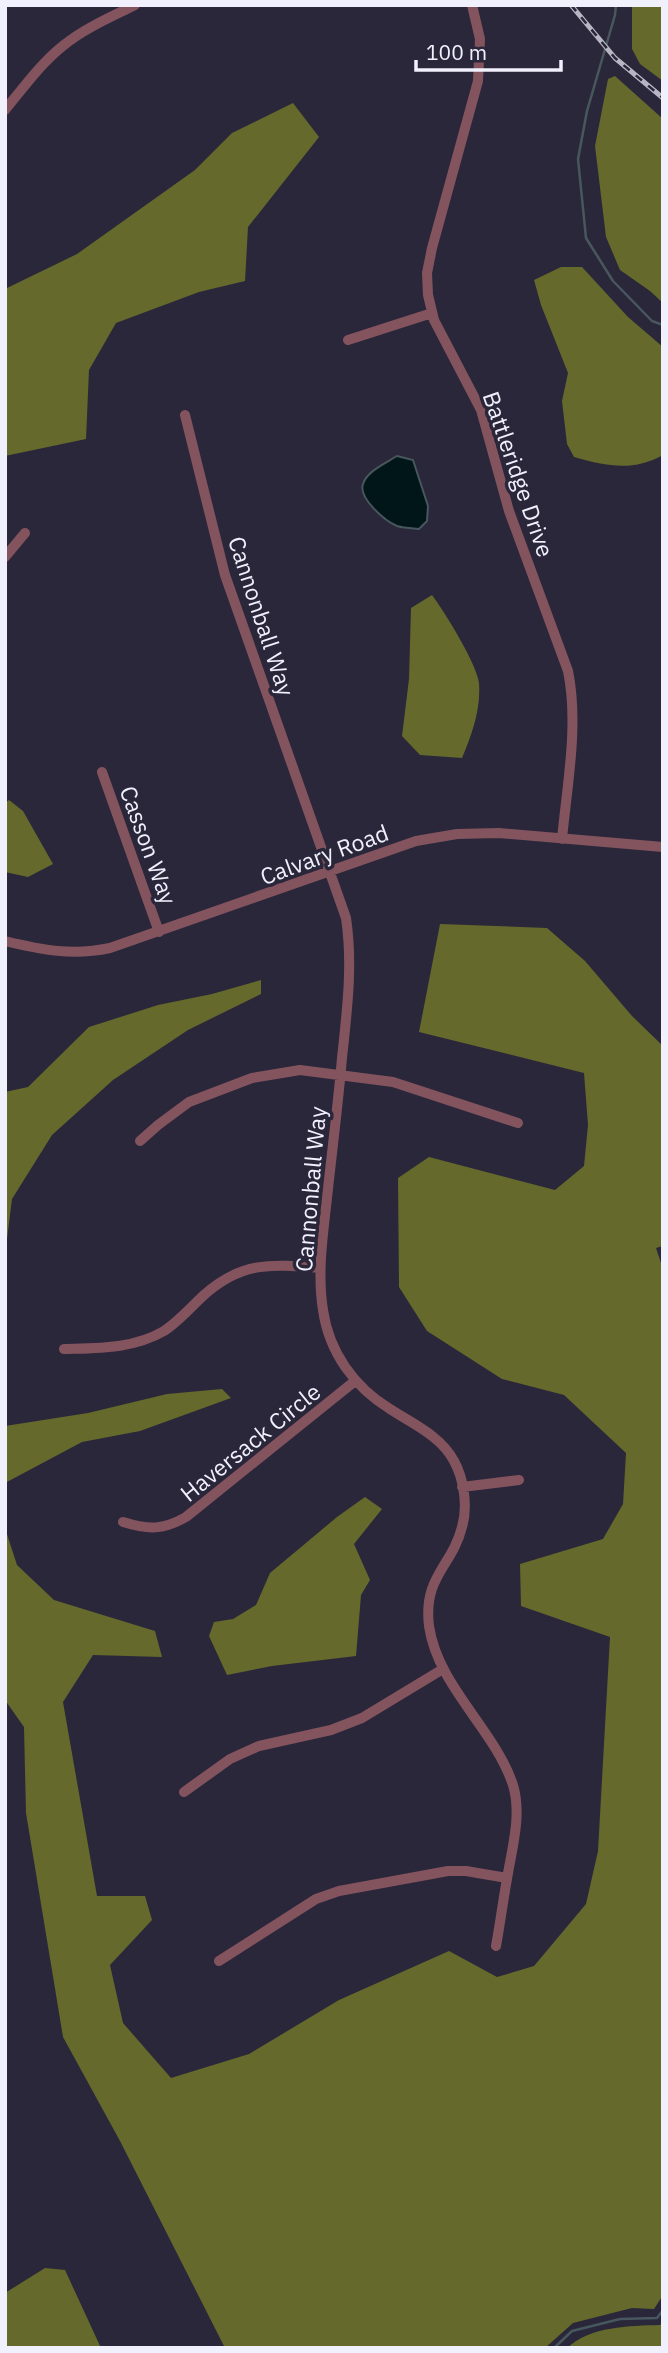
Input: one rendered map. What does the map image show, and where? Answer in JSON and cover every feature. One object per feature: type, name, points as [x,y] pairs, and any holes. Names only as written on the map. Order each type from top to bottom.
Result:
[{"type":"street","points":[[5,110],[42,65],[64,45],[135,5]]},
{"type":"street","name":"Battleridge Drive","points":[[472,5],[480,39],[478,81],[427,272],[428,295],[432,313],[481,411],[509,511],[568,671],[572,707],[562,839]]},
{"type":"street","points":[[348,340],[432,313]]},
{"type":"street","name":"Cannonball Way","points":[[185,415],[225,575],[331,872],[346,918],[351,950],[341,1075],[320,1268],[326,1325],[339,1359],[355,1381],[368,1394],[430,1434],[445,1447],[457,1468],[462,1487],[465,1507],[462,1528],[430,1592],[430,1629],[443,1669],[503,1761],[513,1786],[516,1831],[496,1946]]},
{"type":"street","points":[[5,557],[25,533]]},
{"type":"street","name":"Casson Way","points":[[102,772],[159,932]]},
{"type":"street","name":"Calvary Road","points":[[5,941],[45,951],[71,953],[110,948],[416,841],[439,836],[499,833],[663,847]]},
{"type":"street","points":[[140,1142],[189,1102],[252,1078],[300,1070],[393,1082],[518,1123]]},
{"type":"street","points":[[64,1349],[119,1346],[152,1336],[166,1329],[215,1286],[242,1270],[276,1264],[320,1268]]},
{"type":"street","name":"Haversack Circle","points":[[124,1522],[145,1529],[171,1525],[186,1517],[355,1381]]},
{"type":"street","points":[[462,1487],[519,1480]]},
{"type":"street","points":[[184,1792],[230,1759],[259,1746],[331,1730],[362,1718],[443,1669]]},
{"type":"street","points":[[219,1961],[300,1907],[340,1891],[449,1871],[507,1878]]},
{"type":"green space","points":[[632,5],[663,5],[663,81],[640,64],[632,49]]},
{"type":"green space","points":[[615,76],[663,119],[663,303],[620,270],[606,237],[595,146],[608,79]]},
{"type":"green space","points":[[293,103],[319,137],[248,227],[245,281],[199,292],[116,323],[89,370],[86,439],[5,456],[5,289],[77,254],[195,170],[232,133]]},
{"type":"green space","points":[[561,267],[582,267],[628,317],[663,347],[663,455],[641,464],[619,466],[574,457],[567,444],[562,401],[568,373],[534,280]]},
{"type":"green space","points":[[432,595],[466,651],[479,683],[477,712],[462,758],[420,755],[402,736],[409,679],[411,608]]},
{"type":"green space","points":[[9,800],[23,811],[53,864],[28,877],[5,872],[5,803]]},
{"type":"green space","points":[[440,924],[547,928],[585,961],[632,1016],[663,1046],[663,1246],[656,1248],[663,1269],[663,2295],[654,2309],[632,2308],[573,2323],[545,2348],[225,2348],[120,2141],[63,2037],[26,1813],[24,1727],[5,1700],[5,1528],[17,1565],[54,1600],[155,1631],[162,1657],[93,1655],[63,1702],[97,1896],[145,1896],[152,1920],[110,1965],[123,2023],[171,2078],[249,2054],[339,2000],[449,1951],[497,1977],[534,1966],[586,1904],[598,1851],[610,1637],[521,1606],[520,1564],[603,1539],[623,1504],[626,1453],[564,1395],[502,1379],[427,1331],[399,1287],[398,1178],[429,1157],[555,1190],[584,1166],[588,1125],[584,1073],[419,1032]]},
{"type":"green space","points":[[261,980],[261,994],[188,1030],[113,1080],[52,1135],[12,1199],[5,1255],[5,1092],[28,1087],[89,1027],[158,1005]]},
{"type":"green space","points":[[222,1389],[231,1398],[140,1431],[82,1442],[5,1483],[5,1426],[88,1413],[167,1394]]},
{"type":"green space","points":[[365,1497],[382,1509],[354,1544],[370,1580],[361,1595],[356,1656],[272,1666],[227,1675],[209,1636],[214,1622],[233,1619],[256,1605],[270,1573]]},
{"type":"green space","points":[[45,2268],[65,2270],[101,2348],[5,2348],[5,2293]]},
{"type":"green space","points":[[663,2322],[663,2348],[567,2348],[599,2331],[660,2325]]},
{"type":"shaded area","points":[[397,456],[413,460],[428,506],[427,521],[419,529],[397,526],[386,519],[368,502],[363,490],[368,475]]},
{"type":"waterway","points":[[616,5],[587,111],[578,159],[586,238],[613,281],[652,321],[663,325]]},
{"type":"waterway","points":[[554,2348],[572,2331],[620,2319],[657,2318],[663,2310]]},
{"type":"railway","points":[[571,5],[615,58],[663,98]]}]
